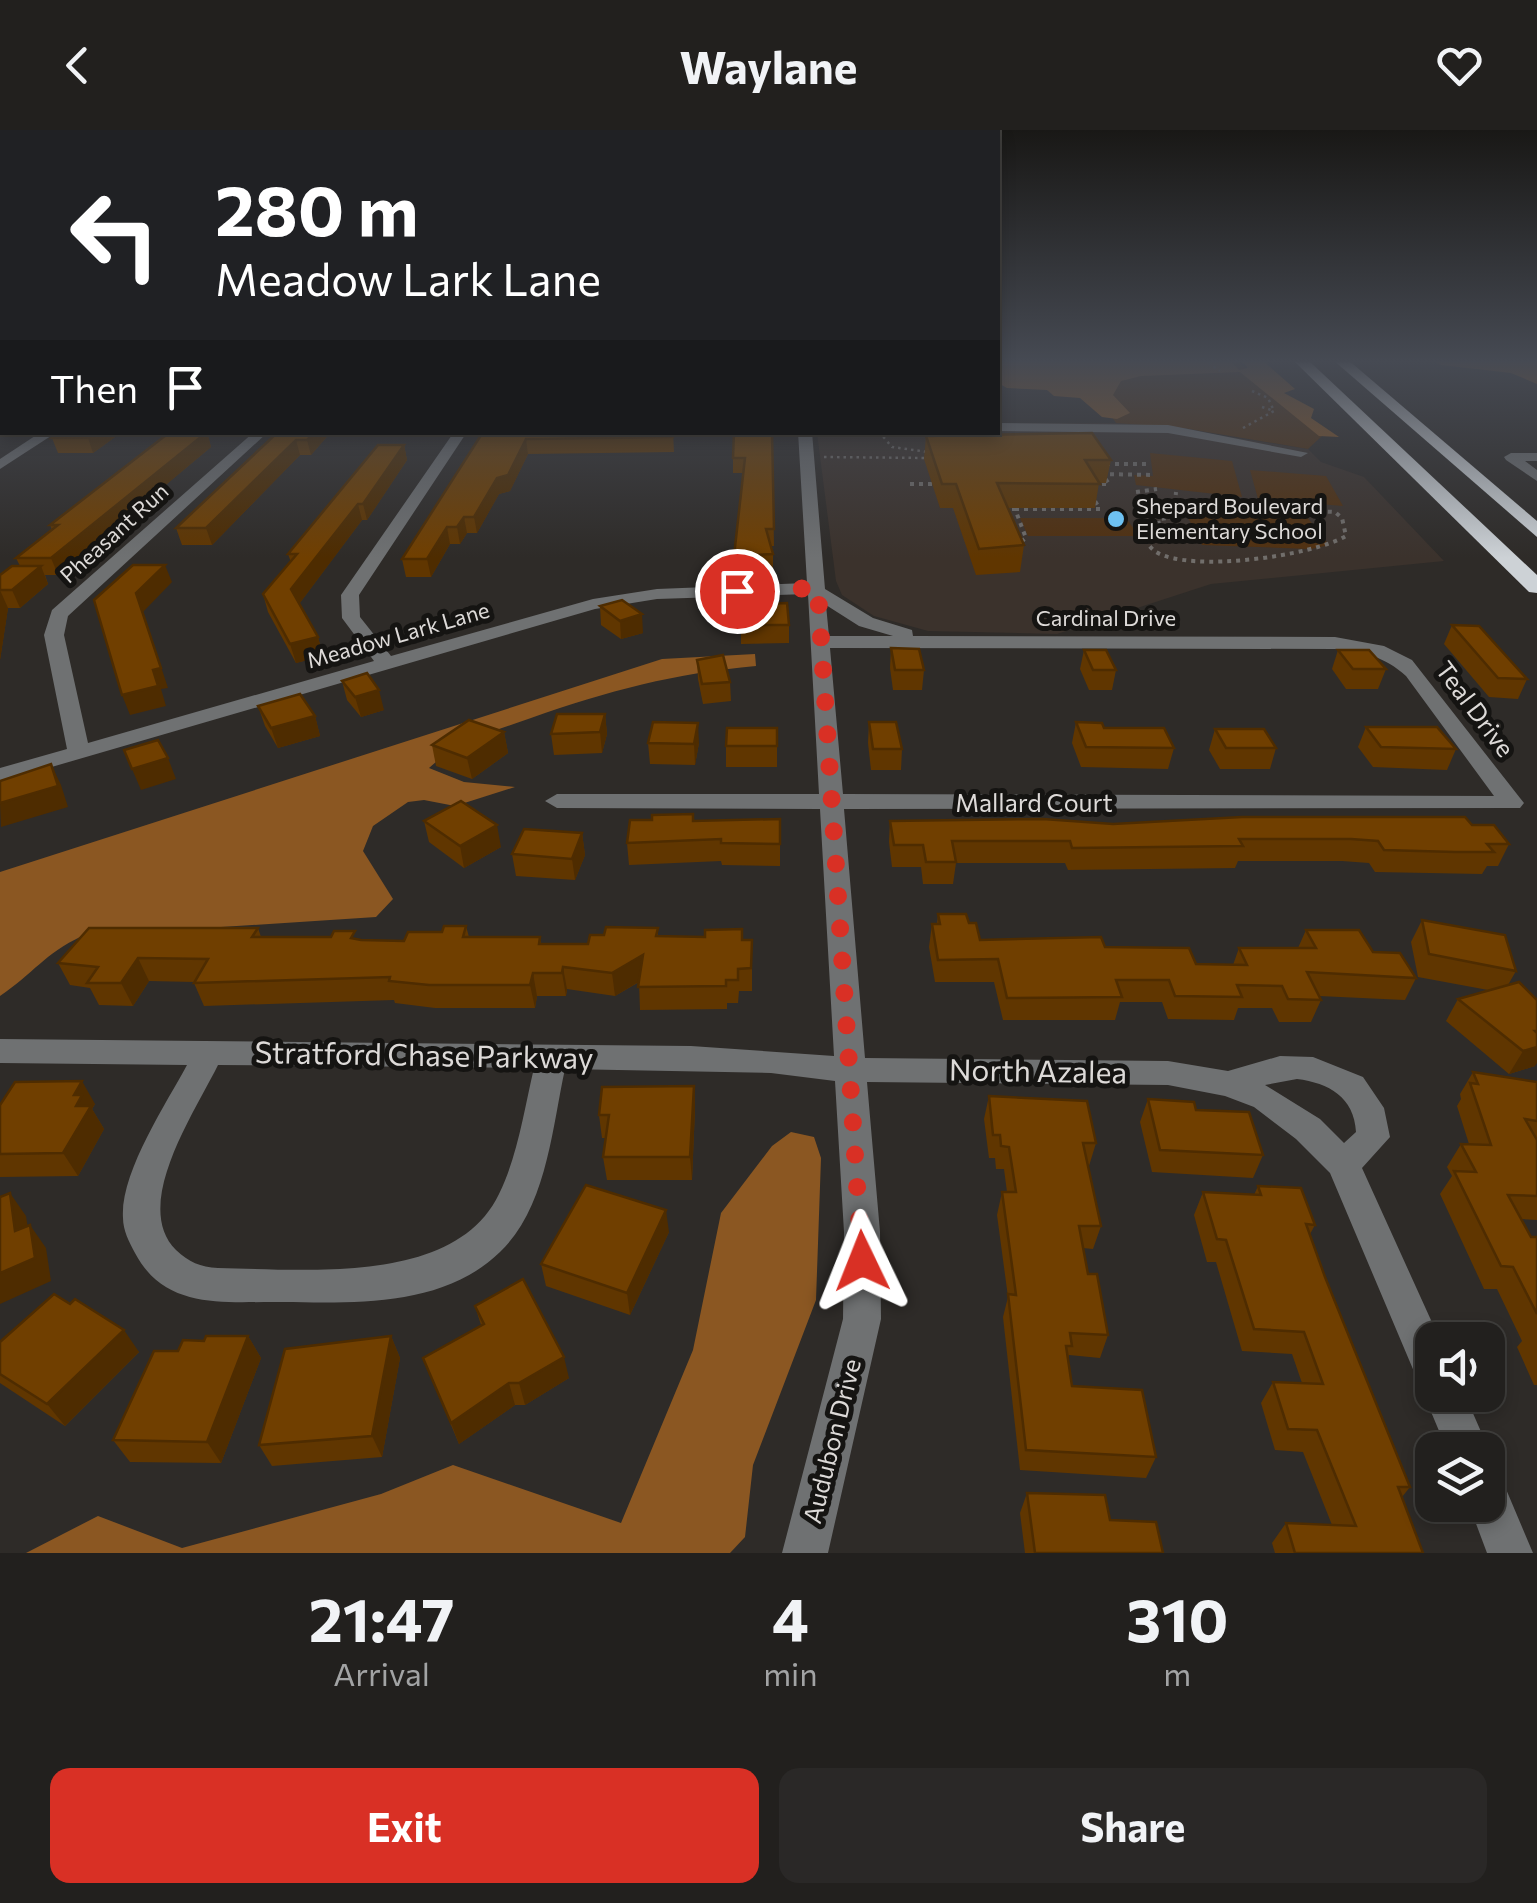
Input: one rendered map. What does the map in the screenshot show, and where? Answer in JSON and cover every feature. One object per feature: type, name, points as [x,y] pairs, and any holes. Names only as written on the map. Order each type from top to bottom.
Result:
[{"type":"highway","points":[[1367,425],[1536,588]]},
{"type":"highway","points":[[1415,425],[1537,531]]},
{"type":"street","points":[[1000,427],[1168,429],[1301,453]]},
{"type":"street","points":[[0,464],[46,435]]},
{"type":"street","name":"Pheasant Run","points":[[78,752],[54,635],[59,614],[259,435]]},
{"type":"street","points":[[387,664],[352,618],[350,595],[459,435]]},
{"type":"street","name":"Audubon Drive","points":[[805,1553],[862,1319],[862,1232],[817,590],[813,445]]},
{"type":"street","points":[[1537,458],[1511,457],[1537,477]]},
{"type":"street","points":[[817,590],[866,622],[944,642]]},
{"type":"street","name":"Meadow Lark Lane","points":[[0,775],[623,598],[817,590]]},
{"type":"street","name":"Cardinal Drive","points":[[823,642],[1335,643],[1388,654]]},
{"type":"street","name":"Teal Drive","points":[[1388,654],[1413,672],[1512,803]]},
{"type":"street","name":"Mallard Court","points":[[557,801],[1512,803]]},
{"type":"street","name":"Stratford Chase Parkway","points":[[0,1051],[771,1061],[848,1070]]},
{"type":"street","points":[[208,1054],[150,1176],[140,1213],[149,1246],[170,1269],[199,1284],[385,1284],[442,1268],[486,1242],[514,1207],[552,1058]]},
{"type":"street","name":"North Azalea","points":[[1228,1084],[1294,1066],[1342,1079],[1367,1098],[1374,1115],[1372,1137],[1343,1164]]},
{"type":"street","name":"North Azalea","points":[[848,1070],[1168,1073],[1228,1084],[1265,1098],[1308,1128],[1343,1164],[1415,1326]]},
{"type":"street","points":[[1498,1522],[1510,1553]]},
{"type":"path","points":[[881,435],[892,448],[940,453]]},
{"type":"path","points":[[813,445],[930,458],[927,452]]},
{"type":"path","points":[[1100,454],[1113,474]]},
{"type":"path","points":[[1106,464],[1150,464]]},
{"type":"path","points":[[1092,474],[1153,476]]},
{"type":"path","points":[[994,509],[1100,509],[1085,484],[1109,484],[1102,474]]},
{"type":"path","points":[[910,484],[942,484]]},
{"type":"path","points":[[1136,492],[1157,490]]},
{"type":"path","points":[[1175,504],[1176,492]]},
{"type":"path","points":[[1175,504],[1327,511],[1342,518],[1346,536],[1337,544],[1316,550],[1195,560],[1157,553],[1136,526],[1164,522],[1163,512],[1175,504]]},
{"type":"path","points":[[1011,549],[1026,538],[1016,509]]},
{"type":"shaded area","name":"Shepard Boulevard Elementary School","points":[[1000,425],[1156,425],[1308,449],[1321,462],[1364,477],[1444,561],[1211,584],[1057,634],[928,631],[874,616],[842,595],[836,581],[817,435],[1000,435]]},
{"type":"shaded area","points":[[1148,425],[1310,425],[1322,436],[1308,449]]},
{"type":"shaded area","points":[[1306,425],[1322,425],[1339,437],[1319,436]]},
{"type":"shaded area","points":[[1150,453],[1232,461],[1242,497],[1136,485],[1134,475],[1153,476]]},
{"type":"shaded area","points":[[1250,470],[1326,476],[1343,506],[1258,499]]},
{"type":"shaded area","points":[[1183,508],[1303,512],[1329,545],[1311,549],[1202,545]]},
{"type":"shaded area","points":[[1020,518],[1126,518],[1139,536],[1028,536]]},
{"type":"shaded area","points":[[755,654],[756,666],[670,678],[587,699],[490,732],[440,759],[429,768],[464,782],[515,787],[455,806],[424,800],[408,802],[373,826],[363,851],[393,899],[376,917],[82,936],[0,996],[0,872],[662,659]]},
{"type":"shaded area","points":[[791,1132],[814,1137],[821,1158],[816,1300],[753,1465],[745,1537],[730,1553],[26,1553],[98,1516],[182,1548],[381,1494],[453,1465],[621,1523],[693,1350],[721,1213],[772,1146]]},
{"type":"building","points":[[1092,433],[1111,460],[1085,460],[1100,484],[997,483],[1024,545],[979,549],[956,484],[942,484],[926,436]]},
{"type":"building","points":[[56,435],[92,435],[88,438],[52,438]]},
{"type":"building","points":[[166,435],[203,435],[51,558],[16,558],[58,525],[50,525]]},
{"type":"building","points":[[275,435],[311,435],[307,440],[296,440],[206,528],[176,528]]},
{"type":"building","points":[[481,435],[673,435],[526,439],[508,475],[497,478],[474,517],[464,517],[457,527],[447,527],[427,559],[402,559]]},
{"type":"building","points":[[734,435],[772,435],[774,529],[766,529],[773,554],[734,556],[745,458],[733,458]]},
{"type":"building","points":[[378,445],[404,445],[363,504],[358,504],[291,589],[318,637],[290,644],[263,594],[297,554],[288,554]]},
{"type":"building","points":[[133,565],[165,565],[136,593],[161,668],[153,670],[158,686],[122,695],[94,600]]},
{"type":"building","points":[[12,566],[41,566],[12,590],[0,590],[0,575]]},
{"type":"building","points":[[741,593],[760,593],[761,604],[787,603],[789,625],[741,625]]},
{"type":"building","points":[[622,600],[642,614],[620,621],[600,606]]},
{"type":"building","points":[[1452,625],[1479,626],[1527,679],[1498,678]]},
{"type":"building","points":[[891,648],[919,649],[924,670],[895,670]]},
{"type":"building","points":[[1084,650],[1106,650],[1116,670],[1093,670]]},
{"type":"building","points":[[1338,650],[1369,650],[1386,669],[1353,669]]},
{"type":"building","points":[[723,655],[730,682],[702,684],[697,660]]},
{"type":"building","points":[[367,673],[379,690],[355,697],[342,681]]},
{"type":"building","points":[[300,694],[315,716],[271,728],[258,706]]},
{"type":"building","points":[[557,714],[605,714],[600,732],[551,734]]},
{"type":"building","points":[[469,720],[504,732],[467,758],[432,745]]},
{"type":"building","points":[[653,722],[698,723],[694,744],[648,743]]},
{"type":"building","points":[[869,722],[896,722],[902,749],[873,749]]},
{"type":"building","points":[[1076,722],[1102,723],[1104,728],[1164,728],[1174,748],[1086,747]]},
{"type":"building","points":[[1366,727],[1437,727],[1456,749],[1381,747]]},
{"type":"building","points":[[727,728],[777,728],[777,746],[726,746]]},
{"type":"building","points":[[1215,729],[1264,729],[1276,748],[1226,748]]},
{"type":"building","points":[[158,740],[168,758],[132,769],[124,750]]},
{"type":"building","points":[[51,764],[58,786],[0,803],[0,781]]},
{"type":"building","points":[[461,801],[497,825],[460,846],[424,821]]},
{"type":"building","points":[[693,814],[693,821],[780,819],[780,844],[721,843],[721,839],[627,843],[630,820]]},
{"type":"building","points":[[1242,817],[1465,817],[1472,825],[1494,825],[1509,844],[1487,844],[1494,852],[1455,852],[1384,850],[1378,841],[1351,839],[1239,839],[1243,846],[1072,848],[1070,841],[952,841],[956,862],[926,862],[923,845],[894,845],[890,821],[1043,819],[1113,824]]},
{"type":"building","points":[[524,829],[582,833],[572,859],[512,854]]},
{"type":"building","points":[[938,914],[966,914],[969,923],[976,923],[980,940],[1101,937],[1105,947],[1189,948],[1196,964],[1247,965],[1239,948],[1316,948],[1306,930],[1359,930],[1373,952],[1400,953],[1416,978],[1307,972],[1321,1000],[1288,999],[1282,986],[1237,985],[1242,997],[1175,996],[1169,980],[1116,980],[1122,997],[1007,998],[998,959],[938,960],[932,924],[940,924]]},
{"type":"building","points":[[1422,920],[1505,935],[1516,971],[1429,954]]},
{"type":"building","points":[[444,926],[466,926],[463,937],[540,937],[539,944],[588,944],[590,935],[604,935],[606,927],[658,928],[656,936],[705,937],[705,930],[742,929],[742,940],[752,940],[751,968],[738,969],[738,980],[726,980],[726,986],[638,987],[643,955],[612,973],[563,967],[562,973],[533,973],[530,985],[429,985],[389,981],[390,977],[194,983],[208,959],[138,958],[121,983],[87,983],[98,967],[58,963],[89,928],[258,928],[252,937],[331,937],[334,931],[355,931],[351,938],[404,941],[408,932],[442,932]]},
{"type":"building","points":[[1519,982],[1537,1000],[1537,1047],[1523,1051],[1458,999]]},
{"type":"building","points":[[1473,1072],[1537,1082],[1537,1121],[1525,1119],[1537,1140],[1537,1196],[1508,1195],[1531,1237],[1537,1237],[1537,1314],[1513,1267],[1501,1266],[1454,1171],[1476,1172],[1461,1144],[1491,1145],[1470,1083],[1478,1084]]},
{"type":"building","points":[[82,1081],[74,1095],[82,1095],[76,1106],[91,1106],[63,1153],[0,1154],[0,1105],[15,1082]]},
{"type":"building","points":[[694,1086],[690,1157],[603,1157],[609,1115],[599,1115],[602,1087]]},
{"type":"building","points":[[989,1096],[1087,1101],[1096,1143],[1083,1143],[1101,1226],[1079,1226],[1088,1274],[1097,1274],[1108,1335],[1070,1333],[1072,1346],[1066,1346],[1072,1386],[1142,1390],[1156,1457],[1026,1450],[1008,1294],[1016,1295],[1002,1192],[1016,1192],[1009,1147],[1001,1146],[1000,1135],[993,1135]]},
{"type":"building","points":[[1148,1099],[1194,1102],[1196,1110],[1249,1112],[1263,1155],[1160,1150]]},
{"type":"building","points":[[586,1185],[666,1210],[627,1293],[541,1264]]},
{"type":"building","points":[[1258,1186],[1301,1188],[1315,1225],[1306,1224],[1325,1277],[1410,1487],[1398,1487],[1423,1553],[1295,1553],[1286,1523],[1356,1526],[1317,1430],[1288,1429],[1273,1382],[1323,1384],[1304,1332],[1254,1329],[1226,1240],[1217,1239],[1203,1192],[1261,1195]]},
{"type":"building","points":[[10,1193],[15,1231],[30,1225],[35,1258],[0,1273],[0,1197]]},
{"type":"building","points":[[523,1279],[564,1357],[519,1383],[509,1383],[451,1423],[423,1358],[484,1324],[475,1306]]},
{"type":"building","points":[[54,1294],[70,1304],[75,1299],[124,1330],[47,1404],[0,1374],[0,1342]]},
{"type":"building","points":[[206,1336],[248,1336],[207,1442],[113,1440],[154,1351],[178,1351],[183,1340],[204,1341]]},
{"type":"building","points":[[391,1336],[372,1436],[259,1445],[285,1349]]},
{"type":"building","points":[[1027,1493],[1105,1495],[1110,1520],[1156,1522],[1163,1553],[1035,1553]]},
{"type":"place","name":"Shepard Boulevard Elementary School","points":[[1116,519]]},
{"type":"route","points":[[737,591],[817,588],[818,592],[862,1261]]}]
